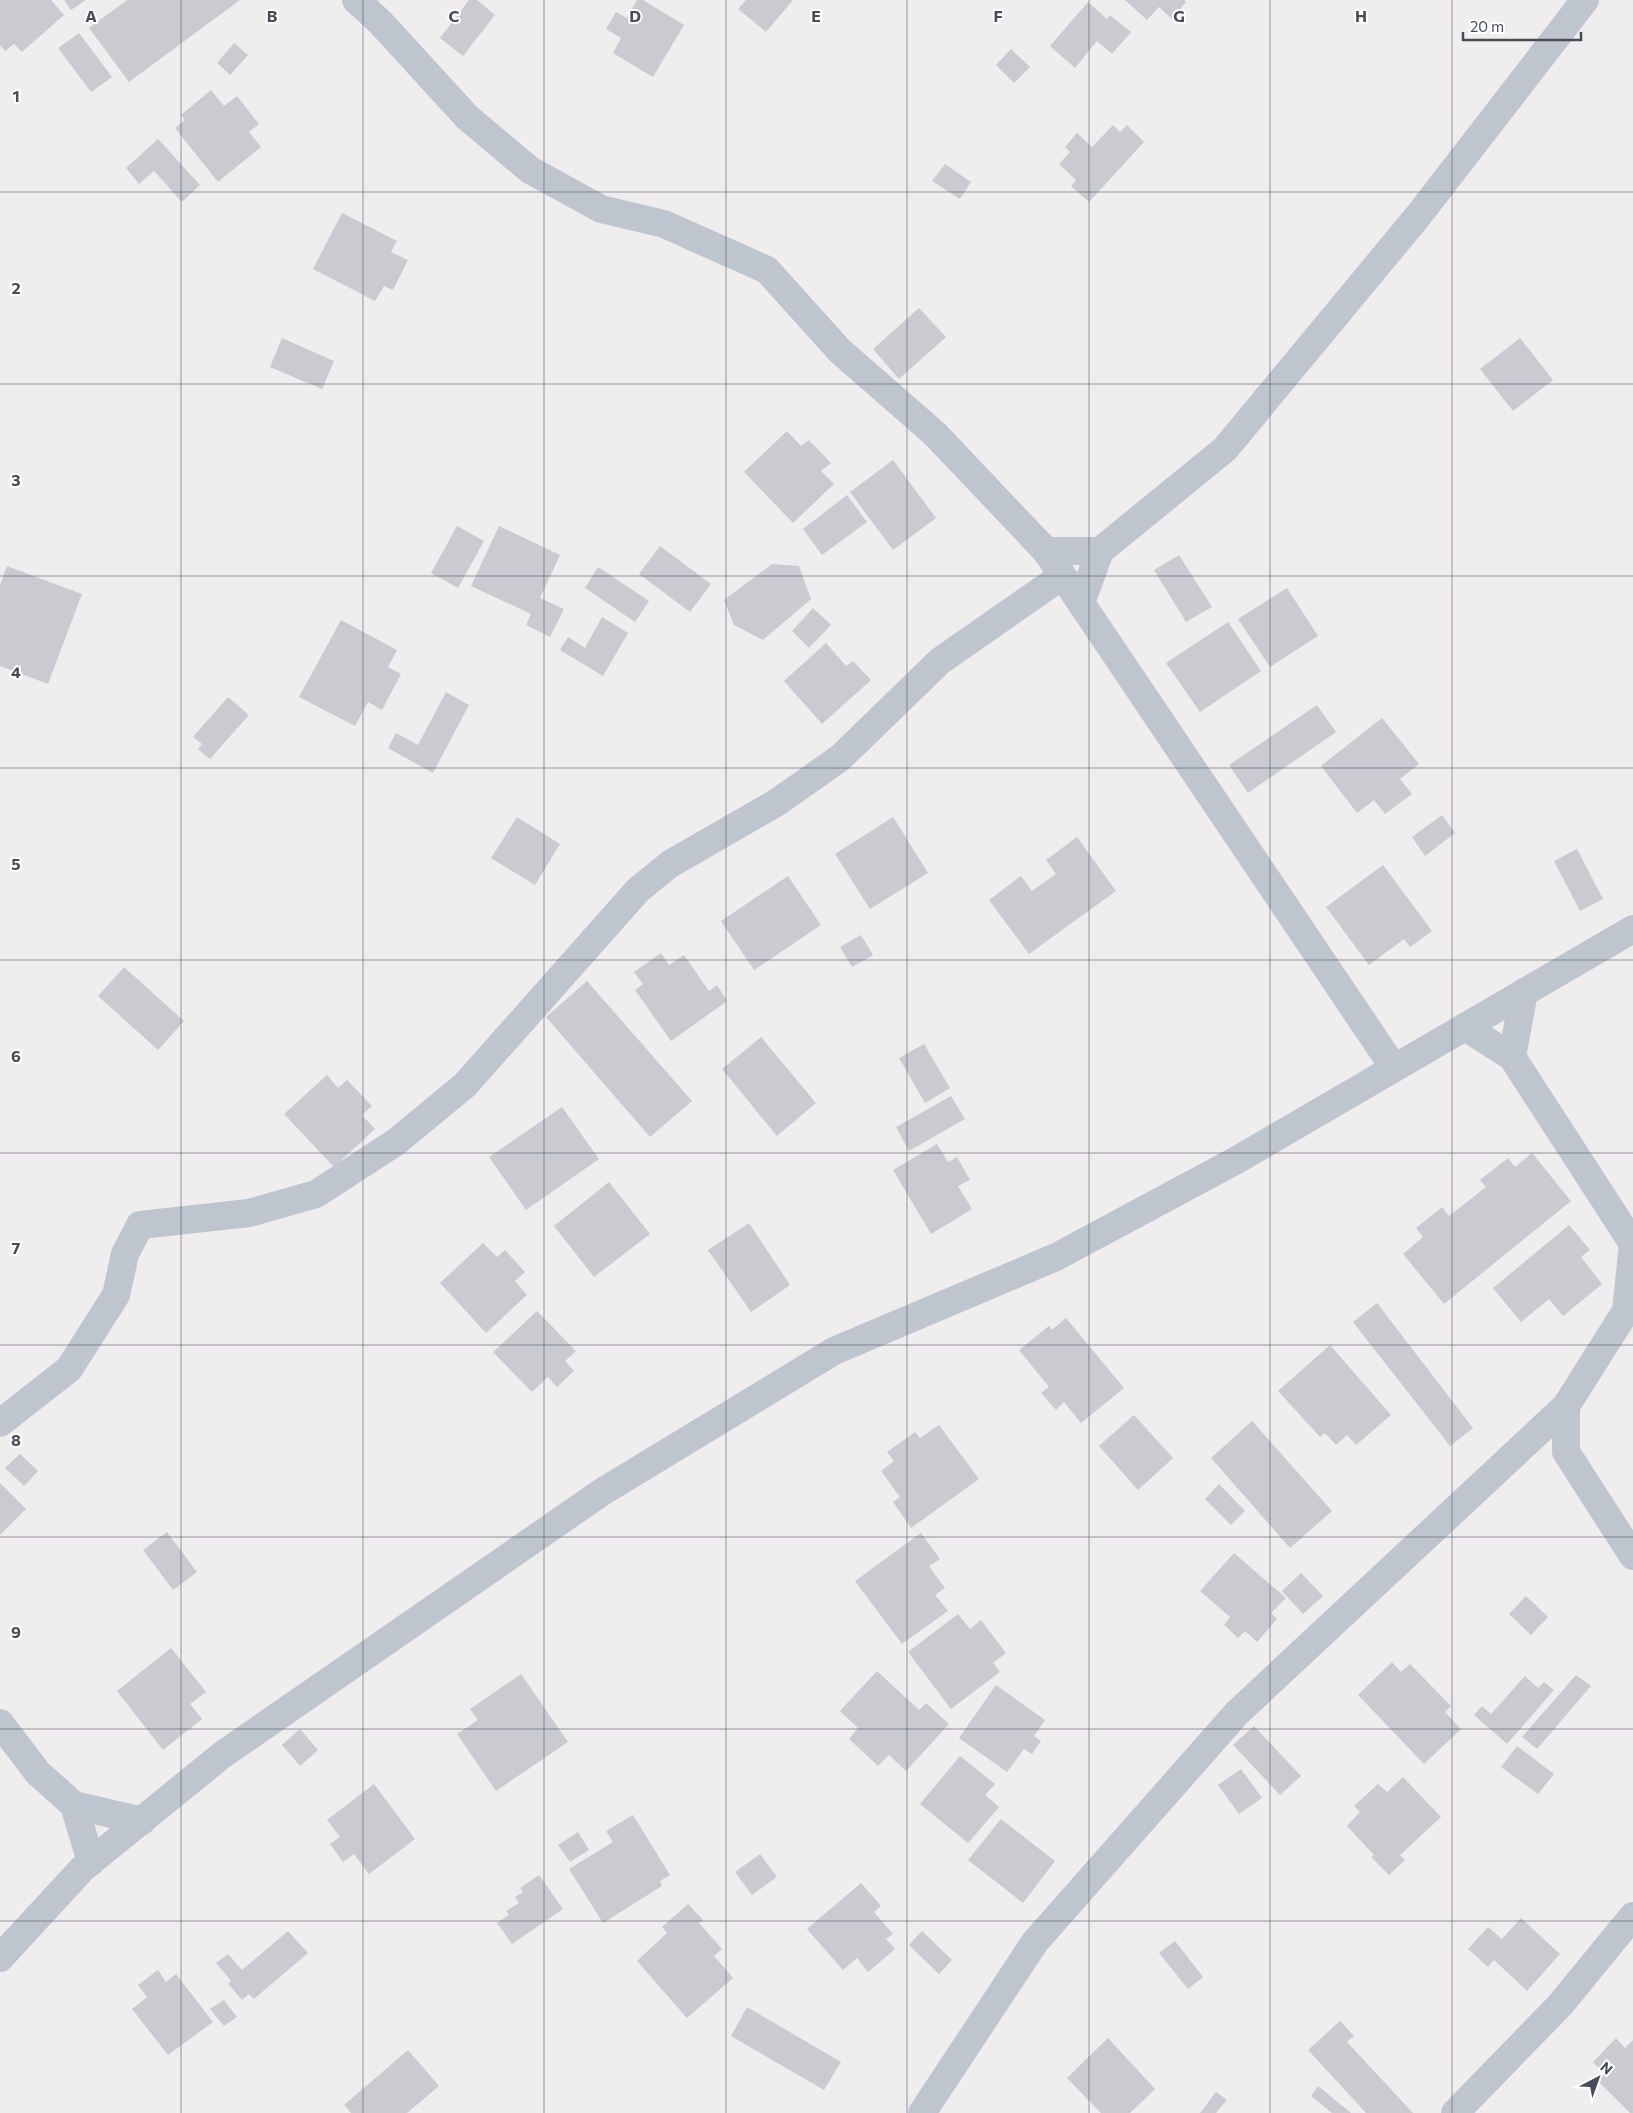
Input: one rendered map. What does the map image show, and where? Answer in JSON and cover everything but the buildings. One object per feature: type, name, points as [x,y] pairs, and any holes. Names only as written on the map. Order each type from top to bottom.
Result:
[{"type":"street","points":[[356,0],[381,24],[467,117],[530,170],[601,209],[664,224],[767,270],[840,351],[935,434],[1046,551],[1394,1068]]},
{"type":"street","points":[[1081,603],[1100,551],[1224,449],[1418,216],[1585,0]]},
{"type":"street","points":[[1046,551],[1100,551]]},
{"type":"street","points":[[0,1423],[69,1369],[116,1295],[125,1254],[140,1225],[249,1213],[316,1194],[396,1142],[465,1085],[638,890],[670,864],[776,803],[840,758],[940,661],[1062,576]]},
{"type":"street","points":[[0,1958],[83,1868],[222,1754],[594,1498],[834,1351],[1056,1257],[1234,1161],[1633,929]]},
{"type":"street","points":[[1512,1057],[1524,992]]},
{"type":"street","points":[[922,2113],[1035,1942],[1237,1713],[1566,1406],[1626,1311],[1633,1244],[1512,1057],[1465,1027]]},
{"type":"street","points":[[1566,1406],[1566,1452],[1633,1556]]},
{"type":"street","points":[[1529,1440],[1566,1452]]},
{"type":"street","points":[[0,1723],[38,1773],[74,1805],[142,1821]]},
{"type":"street","points":[[74,1805],[91,1862]]},
{"type":"street","points":[[1455,2113],[1560,2005],[1633,1916]]}]
